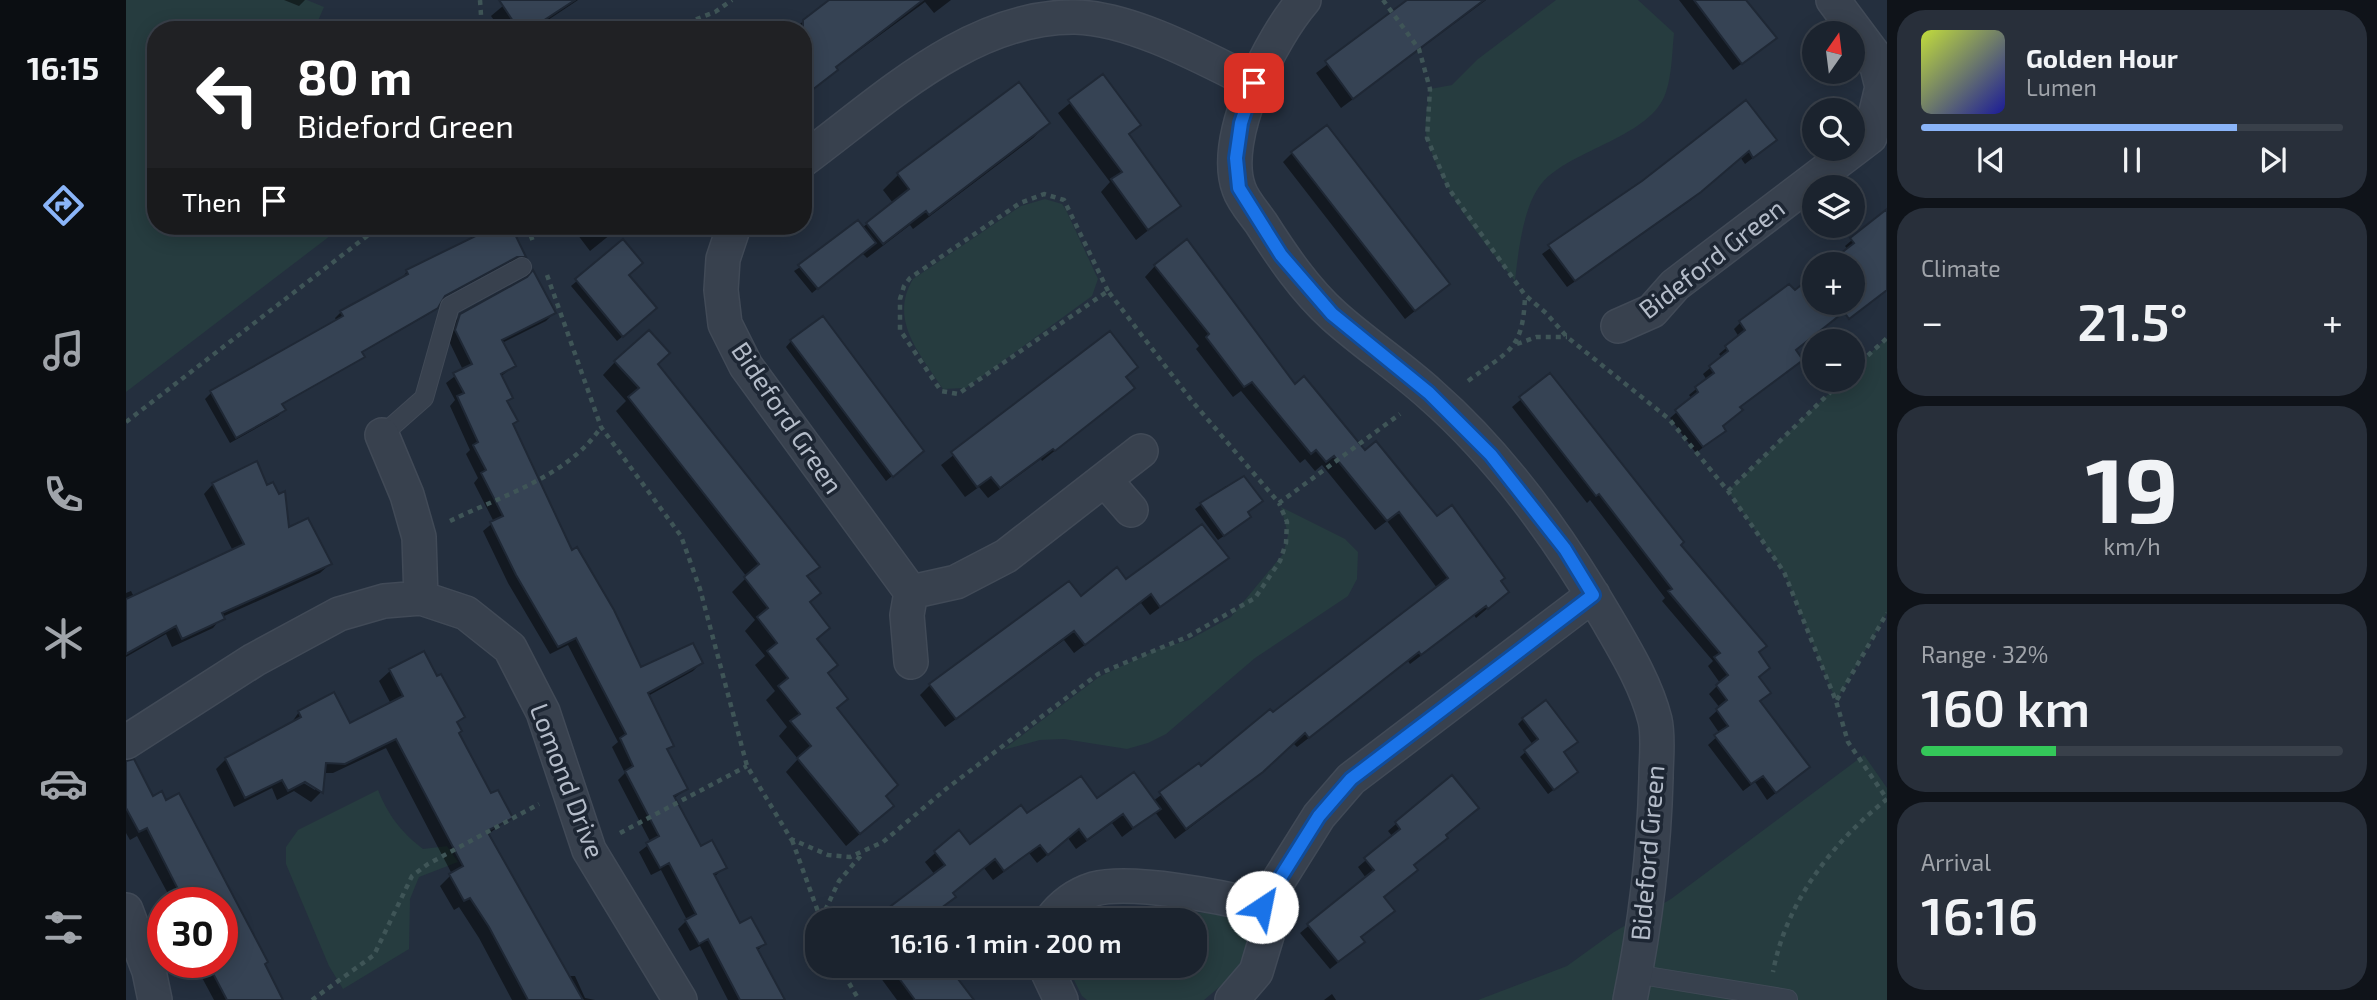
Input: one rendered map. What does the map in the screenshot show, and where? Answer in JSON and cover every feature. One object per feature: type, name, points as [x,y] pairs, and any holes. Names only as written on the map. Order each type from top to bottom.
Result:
[{"type":"street","name":"Bideford Green","points":[[1304,0],[1275,43],[1254,83],[1241,123],[1236,158],[1239,188],[1281,255],[1332,314],[1435,398],[1491,455],[1565,549],[1630,658],[1656,721],[1655,832],[1633,987]]},
{"type":"street","name":"Bideford Green","points":[[1618,327],[1652,311],[1675,285],[1878,140],[1882,87],[1874,55],[1833,0]]},
{"type":"street","points":[[812,153],[942,58],[994,33],[1034,20],[1078,17],[1136,30],[1254,83]]},
{"type":"street","name":"Bideford Green","points":[[731,235],[723,259],[721,290],[725,324],[746,366],[911,592]]},
{"type":"street","points":[[382,435],[407,495],[419,537],[421,598]]},
{"type":"street","points":[[911,662],[907,615],[911,592],[956,582],[1006,556],[1141,450]]},
{"type":"street","points":[[1105,480],[1131,510]]},
{"type":"street","points":[[1232,1000],[1256,972],[1269,929],[1262,907],[1319,816],[1351,779],[1593,595]]},
{"type":"street","name":"Lomond Drive","points":[[126,742],[254,660],[339,614],[384,601],[421,598],[466,612],[510,648],[543,712],[566,790],[589,850],[681,1000]]},
{"type":"street","points":[[1060,908],[1094,889],[1128,888],[1218,895],[1262,907]]},
{"type":"street","points":[[126,909],[149,971],[155,1000]]},
{"type":"street","points":[[1051,978],[1061,1000]]},
{"type":"lane","points":[[382,435],[424,398],[450,306],[522,267]]},
{"type":"lane","points":[[1633,987],[1768,995],[1788,999]]},
{"type":"path","points":[[481,0],[482,21]]},
{"type":"path","points":[[692,21],[715,12],[732,0]]},
{"type":"path","points":[[1383,0],[1419,49],[1430,89],[1427,138],[1449,189],[1525,295],[1546,313],[1567,337],[1669,419],[1728,491],[1784,572],[1836,701],[1848,742],[1887,799],[1844,838],[1811,879],[1791,914],[1776,953],[1768,995]]},
{"type":"path","points":[[792,839],[828,855],[850,857],[883,842],[946,789],[1098,674],[1187,637],[1255,598],[1280,561],[1286,543],[1287,522],[1279,503],[1192,401],[1108,291],[1069,207],[1055,195],[1044,194],[1020,203],[909,278],[900,299],[900,330],[941,391],[958,394],[1108,291]]},
{"type":"path","points":[[127,418],[368,235]]},
{"type":"path","points":[[531,235],[536,248]]},
{"type":"path","points":[[546,272],[601,427],[681,536],[700,589],[747,766],[792,839],[817,908]]},
{"type":"path","points":[[1516,344],[1522,327],[1525,295]]},
{"type":"path","points":[[1279,503],[1516,344],[1536,337],[1567,337]]},
{"type":"path","points":[[1865,358],[1887,338]]},
{"type":"path","points":[[1728,491],[1831,392]]},
{"type":"path","points":[[419,537],[566,464],[584,450],[601,427]]},
{"type":"path","points":[[1836,701],[1887,613]]},
{"type":"path","points":[[589,850],[747,766]]},
{"type":"path","points":[[312,1000],[374,954],[412,876],[428,864],[566,790]]},
{"type":"path","points":[[827,908],[839,881],[863,853]]},
{"type":"path","points":[[846,978],[859,1000]]},
{"type":"green space","points":[[126,0],[307,0],[324,7],[318,21],[147,21],[147,235],[331,235],[126,392]]},
{"type":"green space","points":[[1556,0],[1638,0],[1674,33],[1671,70],[1666,92],[1658,107],[1645,120],[1555,171],[1542,183],[1526,217],[1515,281],[1476,231],[1442,177],[1427,138],[1427,108],[1430,89],[1452,85],[1478,59]]},
{"type":"green space","points":[[1045,199],[1062,204],[1066,210],[1098,279],[1092,296],[966,388],[943,389],[917,350],[906,323],[906,294],[913,279],[1021,206]]},
{"type":"green space","points":[[1887,338],[1887,613],[1836,701],[1784,572],[1728,491],[1831,392],[1865,392],[1865,358]]},
{"type":"green space","points":[[1281,507],[1345,539],[1358,552],[1357,579],[1348,596],[1255,658],[1166,734],[1148,743],[1127,749],[1064,739],[1040,740],[1003,750],[1099,677],[1155,650],[1189,640],[1231,617],[1283,554],[1288,535]]},
{"type":"green space","points":[[1864,755],[1887,788],[1887,1000],[1478,1000],[1567,966],[1614,932],[1671,899]]},
{"type":"green space","points":[[378,790],[396,822],[415,843],[423,849],[447,846],[458,862],[419,877],[410,899],[409,949],[343,989],[329,966],[286,864],[286,847],[298,830]]},
{"type":"green space","points":[[1207,913],[1227,914],[1245,927],[1247,946],[1236,973],[1204,1000],[1087,1000],[1073,978],[1207,978]]},
{"type":"building","points":[[499,0],[575,0],[543,21],[513,21]]},
{"type":"building","points":[[829,0],[923,0],[836,67],[838,70],[812,90],[812,21],[803,20]]},
{"type":"building","points":[[1407,0],[1484,0],[1353,99],[1325,61]]},
{"type":"building","points":[[1694,0],[1746,0],[1777,38],[1742,64]]},
{"type":"building","points":[[1103,74],[1141,125],[1129,134],[1181,206],[1148,230],[1111,179],[1122,172],[1068,100]]},
{"type":"building","points":[[1019,82],[1050,123],[929,215],[926,211],[883,244],[866,223],[909,189],[897,173]]},
{"type":"building","points":[[1746,100],[1777,140],[1753,158],[1749,151],[1701,192],[1575,281],[1548,245],[1642,181]]},
{"type":"building","points":[[1327,125],[1450,284],[1415,311],[1291,152]]},
{"type":"building","points":[[1887,209],[1887,290],[1865,307],[1865,252],[1842,252],[1854,243],[1850,238],[1865,238],[1865,226]]},
{"type":"building","points":[[858,220],[876,243],[818,289],[798,265]]},
{"type":"building","points":[[478,235],[515,235],[526,257],[517,257],[445,296],[438,308],[362,352],[365,357],[282,404],[286,410],[236,438],[210,391],[343,316],[340,311],[408,274],[406,270]]},
{"type":"building","points":[[623,239],[643,263],[629,275],[657,308],[623,337],[575,279]]},
{"type":"building","points":[[1187,239],[1295,384],[1304,376],[1365,450],[1376,441],[1437,516],[1452,505],[1505,578],[1501,581],[1509,592],[1421,655],[1419,652],[1309,738],[1305,733],[1263,772],[1186,829],[1159,792],[1199,763],[1201,766],[1270,709],[1273,712],[1448,578],[1399,512],[1387,521],[1334,456],[1326,462],[1316,450],[1311,454],[1252,382],[1244,387],[1206,337],[1209,334],[1154,265]]},
{"type":"building","points":[[533,270],[556,313],[502,340],[516,366],[501,374],[513,398],[507,401],[518,421],[513,424],[572,550],[577,547],[614,610],[641,667],[693,643],[703,663],[648,693],[674,746],[667,749],[688,789],[674,796],[701,846],[712,840],[727,868],[714,874],[740,923],[751,917],[766,944],[757,948],[785,1000],[740,1000],[708,939],[699,944],[685,920],[696,914],[669,863],[660,868],[646,843],[659,836],[625,771],[633,766],[620,738],[626,734],[576,638],[558,647],[516,575],[490,522],[503,516],[481,473],[486,470],[473,445],[478,442],[457,396],[464,393],[453,373],[472,364],[455,330],[460,314],[527,277]]},
{"type":"building","points":[[1789,284],[1795,290],[1802,284],[1802,315],[1840,315],[1823,329],[1802,329],[1802,345],[1796,350],[1802,361],[1740,407],[1743,410],[1723,426],[1726,431],[1703,447],[1675,410],[1698,392],[1695,387],[1714,373],[1709,366],[1728,351],[1725,346],[1745,330],[1739,321]]},
{"type":"building","points":[[823,316],[924,451],[893,477],[790,340]]},
{"type":"building","points":[[649,330],[670,353],[658,364],[820,567],[807,576],[821,593],[810,602],[830,628],[817,639],[838,665],[828,673],[848,699],[837,708],[898,785],[886,796],[894,806],[860,834],[797,758],[811,746],[790,721],[800,714],[778,686],[788,678],[767,651],[777,643],[757,617],[768,608],[744,577],[759,564],[628,397],[639,388],[614,361]]},
{"type":"building","points":[[1110,331],[1138,367],[1126,377],[1135,388],[1055,451],[1053,449],[1000,488],[991,477],[977,487],[951,452]]},
{"type":"building","points":[[1550,373],[1684,542],[1681,545],[1767,646],[1759,652],[1770,668],[1759,677],[1771,693],[1760,701],[1810,767],[1776,793],[1763,776],[1751,784],[1714,735],[1728,726],[1716,709],[1727,700],[1716,685],[1728,675],[1714,657],[1720,653],[1668,591],[1672,589],[1599,494],[1596,496],[1519,397]]},
{"type":"building","points":[[257,461],[267,485],[273,482],[279,494],[285,491],[289,527],[308,518],[332,564],[222,613],[225,619],[182,639],[176,626],[126,654],[126,599],[244,544],[212,483]]},
{"type":"building","points":[[1244,476],[1263,501],[1248,512],[1251,517],[1224,536],[1200,503]]},
{"type":"building","points":[[1202,524],[1229,558],[1160,607],[1151,594],[1085,645],[1074,631],[956,719],[929,684],[1069,581],[1081,596],[1117,567],[1126,579]]},
{"type":"building","points":[[424,651],[437,676],[441,674],[465,717],[457,722],[462,731],[459,733],[491,793],[498,790],[513,818],[487,831],[583,1000],[528,1000],[489,927],[470,898],[464,901],[449,874],[463,866],[396,739],[345,764],[326,763],[323,793],[305,782],[288,791],[282,780],[245,798],[225,758],[301,717],[298,711],[334,692],[350,723],[403,696],[389,669]]},
{"type":"building","points":[[1546,700],[1578,742],[1564,752],[1578,772],[1554,790],[1524,750],[1538,739],[1522,718]]},
{"type":"building","points":[[134,759],[153,796],[162,791],[166,800],[179,793],[229,887],[177,887],[147,828],[139,832],[126,808],[126,761]]},
{"type":"building","points":[[1134,772],[1161,809],[1133,828],[1123,814],[1087,840],[1079,829],[1048,855],[1040,845],[1004,871],[995,859],[953,893],[956,897],[941,908],[888,908],[945,865],[934,851],[959,830],[970,844],[1021,805],[1027,813],[1081,776],[1097,798]]},
{"type":"building","points":[[1452,775],[1479,808],[1446,835],[1448,838],[1414,865],[1418,870],[1384,897],[1395,911],[1361,937],[1365,942],[1338,962],[1307,924],[1374,870],[1364,858],[1400,829],[1395,822]]},
{"type":"building","points":[[238,905],[268,962],[265,964],[283,1000],[227,1000],[215,978],[238,978]]},
{"type":"building","points":[[899,978],[957,978],[974,1000],[915,1000]]},
{"type":"route","points":[[1254,83],[1241,123],[1236,158],[1239,188],[1281,255],[1332,314],[1429,393],[1491,455],[1565,549],[1593,595],[1351,779],[1319,816],[1262,907]]}]
